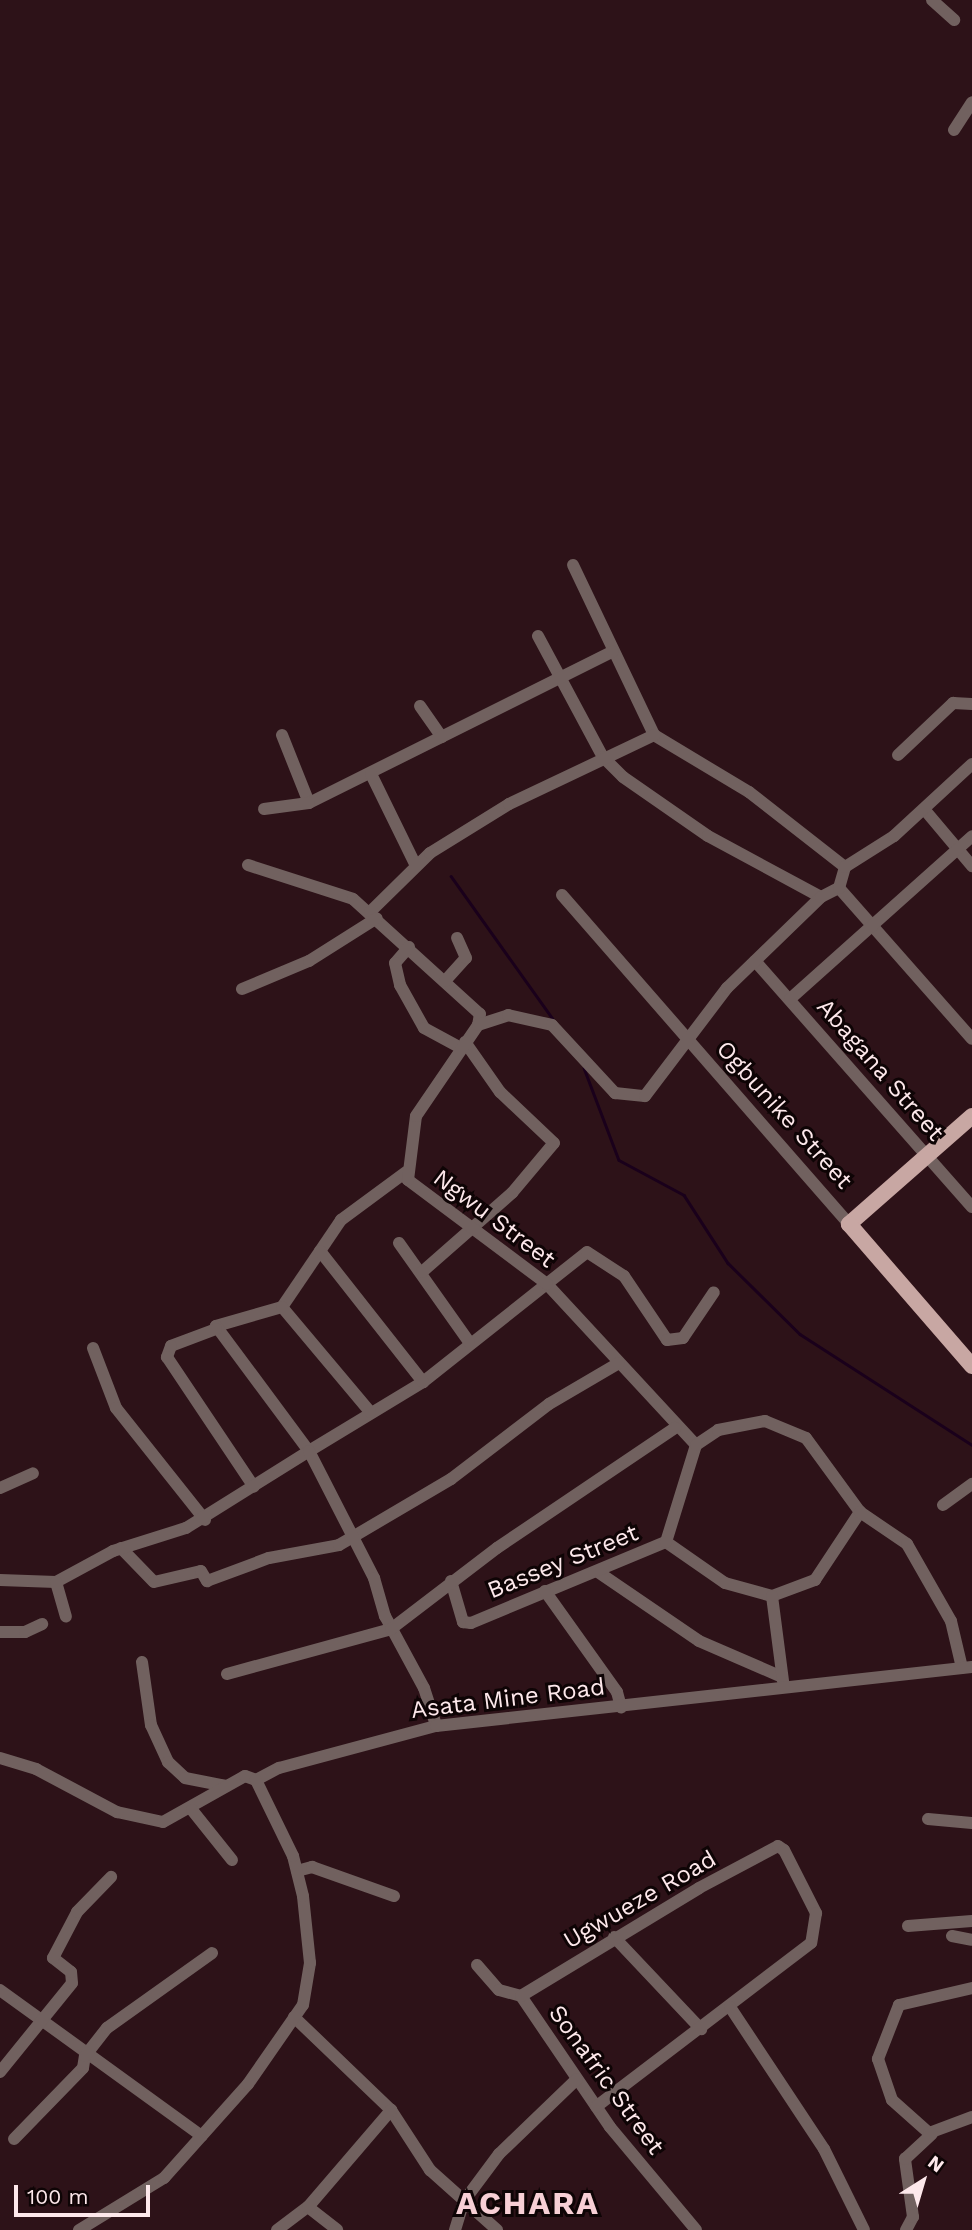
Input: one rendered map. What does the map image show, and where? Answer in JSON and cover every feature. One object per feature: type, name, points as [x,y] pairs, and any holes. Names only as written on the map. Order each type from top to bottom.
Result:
[{"type":"main road","points":[[849,1223],[972,1116]]},
{"type":"main road","name":"Ogbunike Street","points":[[849,1223],[972,1366]]},
{"type":"street","points":[[932,0],[954,20]]},
{"type":"street","points":[[954,130],[972,102]]},
{"type":"street","points":[[573,565],[612,652],[654,735],[750,792],[845,867]]},
{"type":"street","points":[[538,636],[561,674],[603,757],[681,820],[821,897]]},
{"type":"street","points":[[264,809],[309,803],[371,774],[561,674],[612,652]]},
{"type":"street","points":[[898,755],[953,703],[972,704]]},
{"type":"street","points":[[420,706],[442,737]]},
{"type":"street","points":[[242,989],[309,961],[374,915],[415,864],[509,804],[654,735]]},
{"type":"street","points":[[282,736],[309,803]]},
{"type":"street","points":[[248,865],[331,888],[374,915],[480,1014],[478,1025],[508,1015],[552,1025],[615,1093],[645,1096],[685,1041],[755,961],[821,897],[839,888],[845,867],[924,809],[972,764]]},
{"type":"street","points":[[371,774],[415,864]]},
{"type":"street","points":[[924,809],[972,866]]},
{"type":"street","points":[[790,999],[972,836]]},
{"type":"street","points":[[839,888],[972,1039]]},
{"type":"street","name":"Ogbunike Street","points":[[562,895],[685,1041],[849,1223]]},
{"type":"street","points":[[445,981],[466,958],[457,938]]},
{"type":"street","points":[[410,947],[396,963],[400,985],[424,1028],[463,1045],[499,1092],[554,1143],[470,1231],[422,1272]]},
{"type":"street","name":"Abagana Street","points":[[755,961],[972,1207]]},
{"type":"street","name":"Ngwu Street","points":[[478,1025],[422,1103],[406,1172],[424,1196],[547,1284],[675,1428],[696,1446]]},
{"type":"street","points":[[254,1487],[167,1357],[171,1346],[216,1329],[250,1312],[282,1307],[320,1251],[365,1197],[406,1172]]},
{"type":"street","points":[[399,1243],[469,1342]]},
{"type":"street","points":[[320,1251],[423,1382]]},
{"type":"street","points":[[0,1580],[56,1582],[121,1548],[205,1520],[370,1412],[423,1382],[469,1342],[595,1252],[624,1276],[674,1342],[714,1292]]},
{"type":"street","points":[[282,1307],[370,1412]]},
{"type":"street","points":[[216,1329],[309,1451],[353,1539],[391,1629],[424,1688],[436,1726]]},
{"type":"street","points":[[93,1348],[116,1408],[205,1520]]},
{"type":"street","points":[[121,1548],[150,1581],[201,1571],[207,1581],[269,1558],[353,1539],[619,1363]]},
{"type":"street","points":[[696,1446],[718,1430],[751,1421],[793,1430],[821,1454],[860,1512],[902,1538],[930,1579],[951,1621],[967,1668]]},
{"type":"street","points":[[227,1674],[391,1629],[451,1581],[675,1428]]},
{"type":"street","name":"Bassey Street","points":[[451,1581],[463,1622],[471,1623],[666,1542],[696,1446]]},
{"type":"street","points":[[0,1488],[33,1472]]},
{"type":"street","points":[[943,1505],[972,1484]]},
{"type":"street","points":[[666,1542],[725,1583],[772,1596],[815,1580],[860,1512]]},
{"type":"street","points":[[598,1572],[679,1630],[783,1682]]},
{"type":"street","points":[[56,1582],[66,1617]]},
{"type":"street","points":[[545,1591],[617,1692],[621,1707]]},
{"type":"street","points":[[772,1596],[783,1682]]},
{"type":"street","points":[[0,1632],[25,1633],[42,1624]]},
{"type":"street","points":[[142,1662],[151,1725],[168,1762],[185,1778],[226,1786]]},
{"type":"street","name":"Asata Mine Road","points":[[0,1758],[143,1820],[163,1822],[192,1810],[226,1786],[250,1774],[256,1780],[279,1768],[436,1726],[621,1707],[783,1682],[967,1668]]},
{"type":"street","points":[[79,2230],[145,2194],[202,2136],[294,2017],[310,1973],[297,1871],[256,1780]]},
{"type":"street","points":[[192,1810],[232,1860]]},
{"type":"street","points":[[928,1819],[972,1823]]},
{"type":"street","name":"Ugwueze Road","points":[[521,1996],[614,1937],[782,1848],[816,1913],[817,1933],[795,1959],[730,2007]]},
{"type":"street","points":[[297,1871],[312,1867],[394,1896]]},
{"type":"street","points":[[0,2072],[43,2025],[74,1977],[53,1958],[77,1912],[111,1877]]},
{"type":"street","points":[[908,1926],[972,1921]]},
{"type":"street","points":[[952,1936],[972,1940]]},
{"type":"street","points":[[614,1937],[701,2028]]},
{"type":"street","points":[[14,2139],[83,2068],[85,2056],[107,2028],[212,1953]]},
{"type":"street","name":"Sonafric Street","points":[[477,1965],[499,1990],[521,1996],[596,2107],[696,2230]]},
{"type":"street","points":[[932,2134],[892,2100],[881,2077],[878,2059],[899,2005],[972,1988]]},
{"type":"street","points":[[0,1990],[85,2056],[202,2136]]},
{"type":"street","points":[[596,2107],[730,2007],[824,2149],[864,2230]]},
{"type":"street","points":[[294,2017],[391,2110],[430,2171],[497,2230]]},
{"type":"street","points":[[455,2230],[464,2201],[540,2109],[577,2079]]},
{"type":"street","points":[[276,2230],[307,2207],[391,2110]]},
{"type":"street","points":[[906,2230],[913,2217],[905,2159],[932,2134],[972,2117]]},
{"type":"street","points":[[307,2207],[337,2230]]},
{"type":"waterway","points":[[451,876],[555,1022]]},
{"type":"waterway","points":[[584,1068],[619,1160],[684,1195],[728,1263],[800,1334],[972,1445]]},
{"type":"district","name":"ACHARA","points":[[528,2203]]}]
